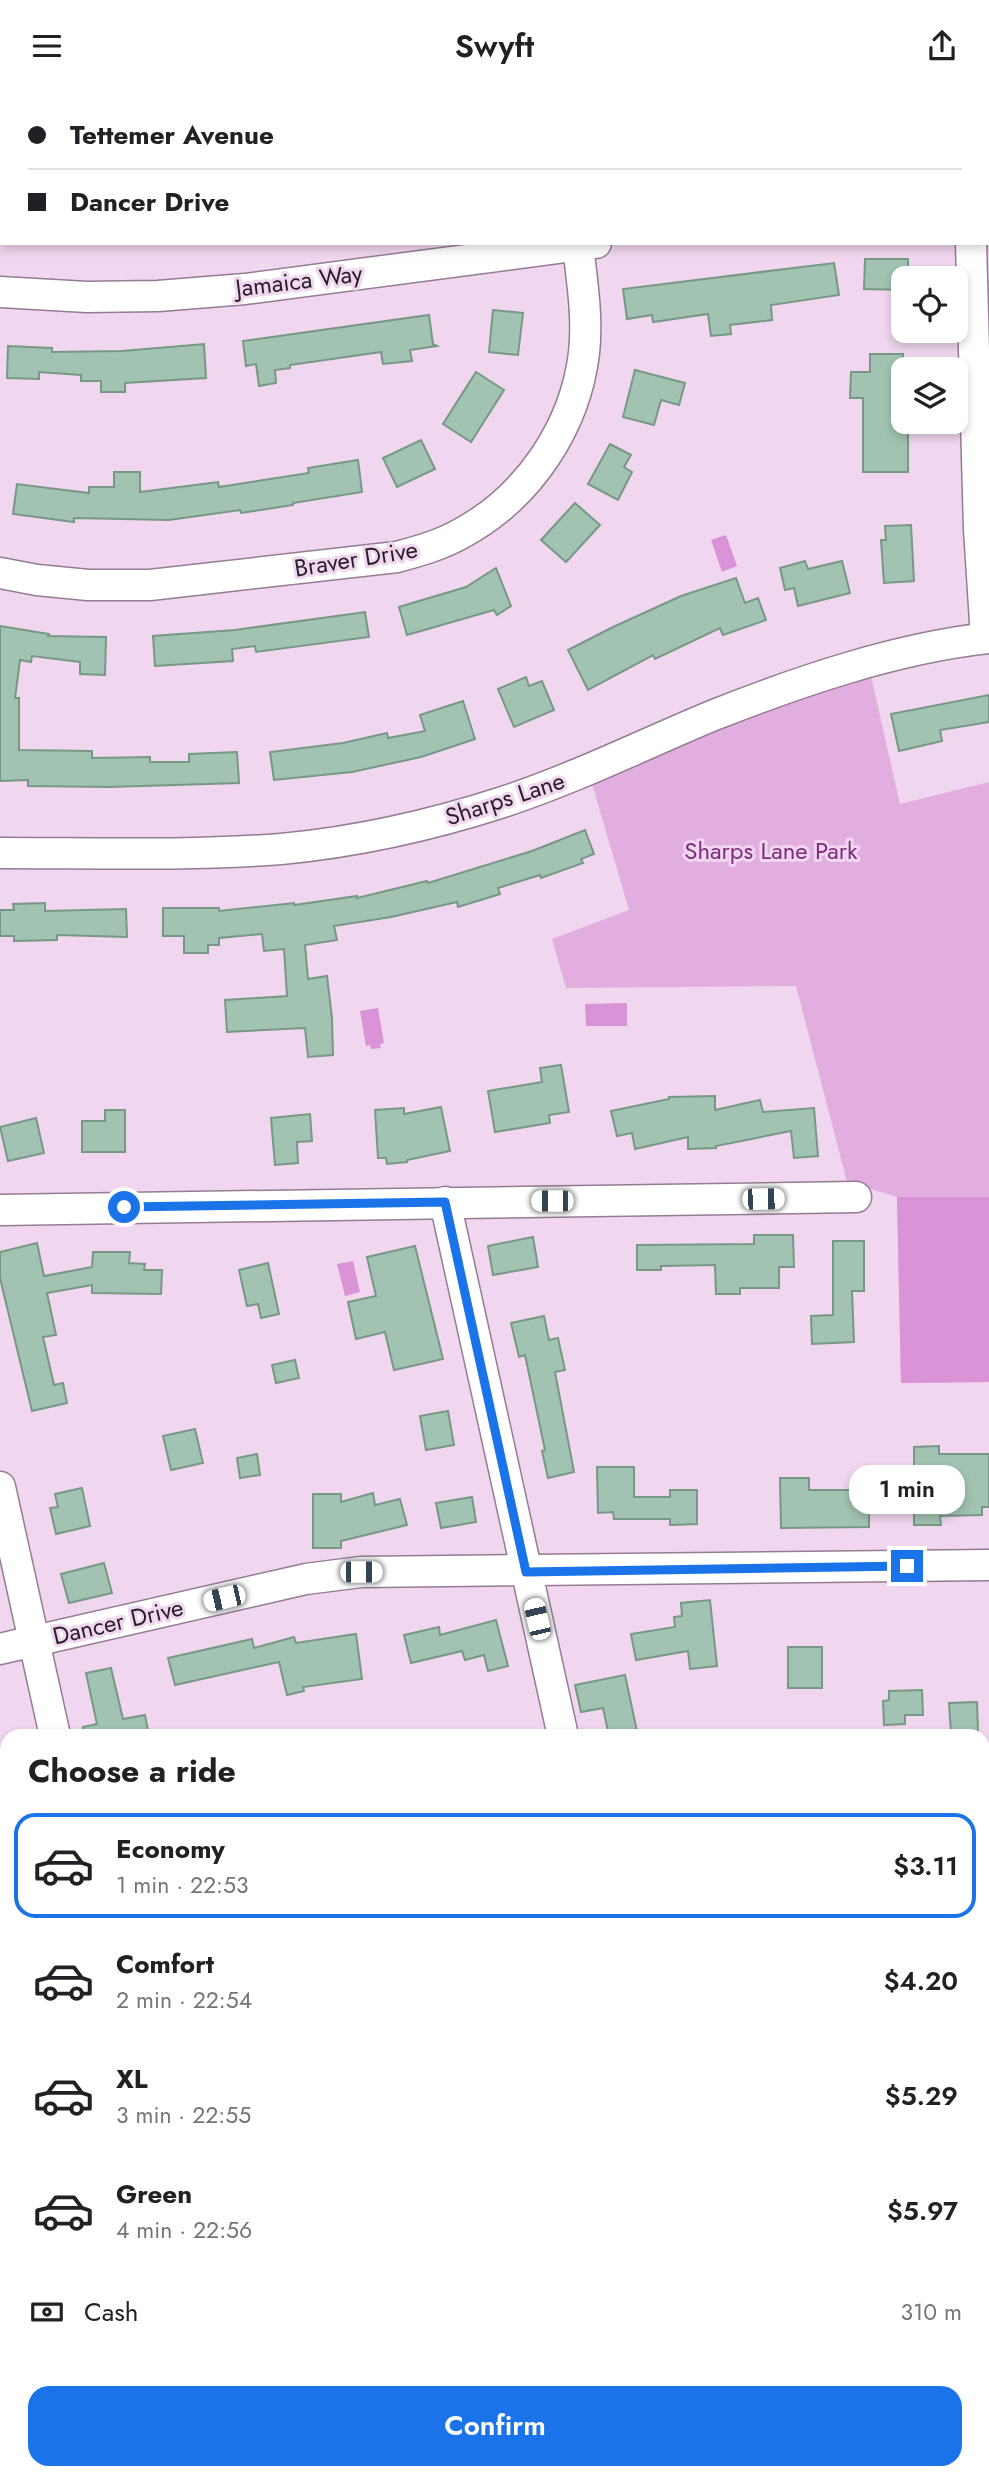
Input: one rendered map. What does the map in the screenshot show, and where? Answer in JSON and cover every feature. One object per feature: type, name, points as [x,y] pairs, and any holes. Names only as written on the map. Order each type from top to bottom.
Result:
[{"type":"street","name":"Jamaica Way","points":[[0,292],[87,297],[158,296],[245,289],[587,245]]},
{"type":"street","name":"Braver Drive","points":[[0,573],[88,585],[150,585],[397,557],[432,547],[462,533],[496,511],[523,485],[546,456],[564,424],[577,389],[584,353],[587,245]]},
{"type":"street","points":[[971,245],[979,529],[987,638]]},
{"type":"street","name":"Sharps Lane","points":[[0,853],[209,853],[284,848],[358,838],[432,822],[504,802],[574,776],[713,716],[794,686],[903,653],[987,638]]},
{"type":"street","points":[[0,1210],[856,1198]]},
{"type":"street","points":[[445,1202],[561,1729]]},
{"type":"street","points":[[0,1486],[53,1729]]},
{"type":"street","name":"Dancer Drive","points":[[0,1649],[306,1579],[361,1572],[989,1565]]},
{"type":"green space","name":"Sharps Lane Park","points":[[871,676],[900,804],[989,782],[989,1382],[901,1383],[897,1197],[847,1182],[796,986],[566,988],[552,939],[629,910],[592,784],[735,718]]},
{"type":"shaded area","points":[[726,535],[737,566],[722,572],[711,540]]},
{"type":"shaded area","points":[[627,1003],[627,1026],[586,1026],[585,1004]]},
{"type":"shaded area","points":[[378,1008],[384,1043],[380,1044],[381,1048],[371,1049],[370,1045],[366,1046],[360,1011]]},
{"type":"shaded area","points":[[897,1197],[989,1197],[989,1382],[901,1383]]},
{"type":"shaded area","points":[[353,1261],[360,1292],[345,1296],[337,1264]]},
{"type":"building","points":[[865,259],[908,259],[908,266],[891,266],[891,290],[864,289]]},
{"type":"building","points":[[834,263],[839,295],[771,305],[772,320],[730,325],[731,334],[711,336],[708,314],[653,322],[652,315],[627,319],[623,289]]},
{"type":"building","points":[[493,310],[523,313],[518,355],[489,352]]},
{"type":"building","points":[[429,315],[433,344],[437,346],[410,350],[412,361],[383,364],[381,352],[290,365],[290,368],[275,370],[276,383],[259,386],[256,364],[246,366],[243,341]]},
{"type":"building","points":[[204,344],[206,378],[125,383],[125,392],[101,392],[101,381],[81,381],[81,375],[39,372],[39,379],[7,378],[8,346],[52,348],[52,352],[122,351]]},
{"type":"building","points":[[870,354],[903,354],[903,357],[891,357],[891,434],[908,434],[908,472],[863,472],[863,398],[850,398],[851,372],[870,372]]},
{"type":"building","points":[[635,370],[685,383],[679,405],[661,400],[654,425],[623,417]]},
{"type":"building","points":[[476,372],[504,390],[471,442],[443,424]]},
{"type":"building","points":[[421,440],[435,469],[397,487],[383,458]]},
{"type":"building","points":[[610,444],[631,455],[624,467],[632,472],[618,500],[588,484]]},
{"type":"building","points":[[358,460],[362,492],[293,505],[169,520],[74,518],[74,522],[13,514],[17,484],[89,493],[89,487],[114,487],[114,472],[140,472],[140,492],[218,482],[219,487],[309,473],[308,468]]},
{"type":"building","points":[[575,503],[600,525],[566,562],[541,540]]},
{"type":"building","points":[[911,525],[914,581],[884,583],[881,540],[886,540],[885,526]]},
{"type":"building","points":[[805,561],[808,569],[842,561],[850,593],[798,606],[794,588],[785,590],[780,568]]},
{"type":"building","points":[[496,568],[511,606],[497,615],[494,610],[407,635],[399,607],[466,587]]},
{"type":"building","points":[[736,578],[745,603],[758,598],[766,620],[723,635],[720,628],[655,659],[653,655],[588,690],[568,650],[681,596]]},
{"type":"building","points":[[365,612],[369,637],[256,652],[255,646],[232,649],[233,661],[155,666],[153,636],[235,630]]},
{"type":"building","points":[[0,626],[49,634],[48,636],[106,637],[105,675],[80,674],[80,662],[32,656],[31,662],[20,660],[15,698],[19,698],[19,750],[92,751],[92,758],[150,757],[150,762],[189,762],[189,754],[237,752],[239,783],[109,787],[28,786],[28,780],[0,781]]},
{"type":"building","points":[[526,677],[529,686],[542,681],[554,710],[514,727],[498,689]]},
{"type":"building","points":[[989,695],[989,722],[940,730],[942,741],[899,751],[891,714]]},
{"type":"building","points":[[463,701],[475,739],[421,757],[352,772],[274,780],[270,752],[343,743],[387,733],[388,738],[425,731],[420,715]]},
{"type":"building","points":[[585,830],[594,854],[581,859],[583,863],[541,878],[540,875],[498,888],[500,894],[458,907],[457,902],[334,926],[337,940],[305,945],[308,979],[327,976],[333,1055],[308,1057],[305,1028],[227,1032],[225,1000],[287,996],[284,949],[264,951],[262,934],[219,938],[219,945],[208,945],[208,953],[184,953],[184,936],[163,936],[163,908],[219,908],[219,911],[357,898],[427,881],[428,883],[532,851]]},
{"type":"building","points":[[45,903],[45,911],[126,909],[127,937],[57,935],[57,940],[14,941],[14,936],[0,936],[0,910],[14,910],[13,904]]},
{"type":"building","points":[[561,1065],[569,1112],[549,1115],[550,1123],[495,1132],[488,1091],[542,1082],[540,1068]]},
{"type":"building","points":[[715,1096],[715,1110],[760,1100],[763,1112],[814,1108],[818,1156],[794,1158],[791,1131],[716,1148],[688,1149],[688,1137],[635,1149],[632,1133],[617,1136],[611,1111],[669,1097]]},
{"type":"building","points":[[441,1107],[450,1151],[387,1164],[386,1158],[378,1158],[375,1110],[404,1108],[404,1114]]},
{"type":"building","points":[[105,1110],[125,1110],[125,1152],[82,1152],[82,1121],[105,1121]]},
{"type":"building","points":[[310,1114],[312,1141],[297,1142],[298,1163],[275,1165],[271,1118]]},
{"type":"building","points":[[36,1118],[44,1153],[8,1161],[0,1127]]},
{"type":"building","points":[[754,1235],[793,1235],[794,1267],[779,1267],[779,1288],[740,1288],[740,1294],[716,1294],[715,1265],[661,1266],[661,1270],[637,1270],[637,1245],[754,1244]]},
{"type":"building","points":[[533,1237],[538,1267],[493,1275],[488,1246]]},
{"type":"building","points":[[833,1241],[864,1241],[864,1291],[852,1291],[854,1342],[812,1344],[811,1316],[833,1315]]},
{"type":"building","points":[[37,1243],[44,1276],[92,1267],[93,1252],[130,1252],[129,1263],[145,1264],[144,1270],[162,1270],[161,1294],[92,1293],[92,1285],[47,1293],[56,1335],[43,1337],[54,1385],[63,1383],[67,1403],[32,1411],[0,1278],[0,1252]]},
{"type":"building","points":[[415,1246],[443,1359],[394,1370],[385,1332],[356,1339],[348,1302],[376,1296],[367,1257]]},
{"type":"building","points":[[268,1263],[279,1314],[261,1318],[258,1304],[247,1306],[239,1270]]},
{"type":"building","points":[[544,1316],[549,1340],[558,1338],[565,1370],[555,1372],[574,1472],[548,1478],[542,1451],[545,1450],[525,1355],[519,1357],[511,1323]]},
{"type":"building","points":[[295,1360],[299,1378],[276,1383],[272,1365]]},
{"type":"building","points":[[448,1411],[454,1445],[426,1450],[420,1416]]},
{"type":"building","points":[[195,1429],[203,1463],[171,1470],[163,1436]]},
{"type":"building","points":[[939,1446],[939,1454],[989,1454],[989,1507],[982,1507],[982,1515],[940,1516],[941,1525],[914,1525],[914,1493],[871,1493],[871,1469],[914,1469],[914,1447]]},
{"type":"building","points":[[257,1454],[260,1475],[240,1478],[237,1458]]},
{"type":"building","points":[[597,1467],[634,1467],[634,1497],[670,1497],[670,1490],[697,1490],[697,1524],[670,1525],[670,1519],[614,1519],[613,1512],[598,1513]]},
{"type":"building","points":[[780,1478],[809,1478],[809,1490],[869,1490],[869,1527],[781,1528]]},
{"type":"building","points":[[82,1488],[90,1526],[56,1534],[50,1508],[58,1507],[55,1494]]},
{"type":"building","points":[[373,1493],[375,1505],[400,1499],[407,1525],[341,1541],[341,1548],[313,1548],[313,1494],[341,1494],[341,1502]]},
{"type":"building","points":[[472,1497],[476,1522],[441,1528],[436,1503]]},
{"type":"building","points":[[104,1563],[112,1593],[69,1603],[61,1574]]},
{"type":"building","points":[[710,1600],[717,1666],[690,1669],[688,1651],[636,1660],[631,1634],[675,1627],[674,1617],[682,1616],[681,1603]]},
{"type":"building","points":[[496,1620],[508,1666],[488,1671],[484,1655],[465,1660],[462,1651],[411,1663],[404,1635],[439,1627],[440,1635]]},
{"type":"building","points":[[356,1634],[362,1679],[303,1687],[304,1691],[287,1695],[279,1662],[175,1685],[168,1658],[252,1639],[254,1648],[294,1637],[296,1643]]},
{"type":"building","points":[[788,1647],[822,1647],[822,1688],[788,1688]]},
{"type":"building","points":[[111,1668],[123,1719],[145,1715],[148,1729],[83,1729],[97,1724],[86,1673]]},
{"type":"building","points":[[625,1675],[637,1729],[608,1729],[603,1708],[581,1712],[575,1685]]},
{"type":"building","points":[[922,1690],[923,1715],[905,1715],[905,1724],[884,1725],[883,1701],[889,1700],[889,1691]]},
{"type":"building","points":[[977,1702],[978,1729],[951,1729],[949,1703]]},
{"type":"route","points":[[124,1207],[445,1202],[526,1572],[907,1566]]}]
